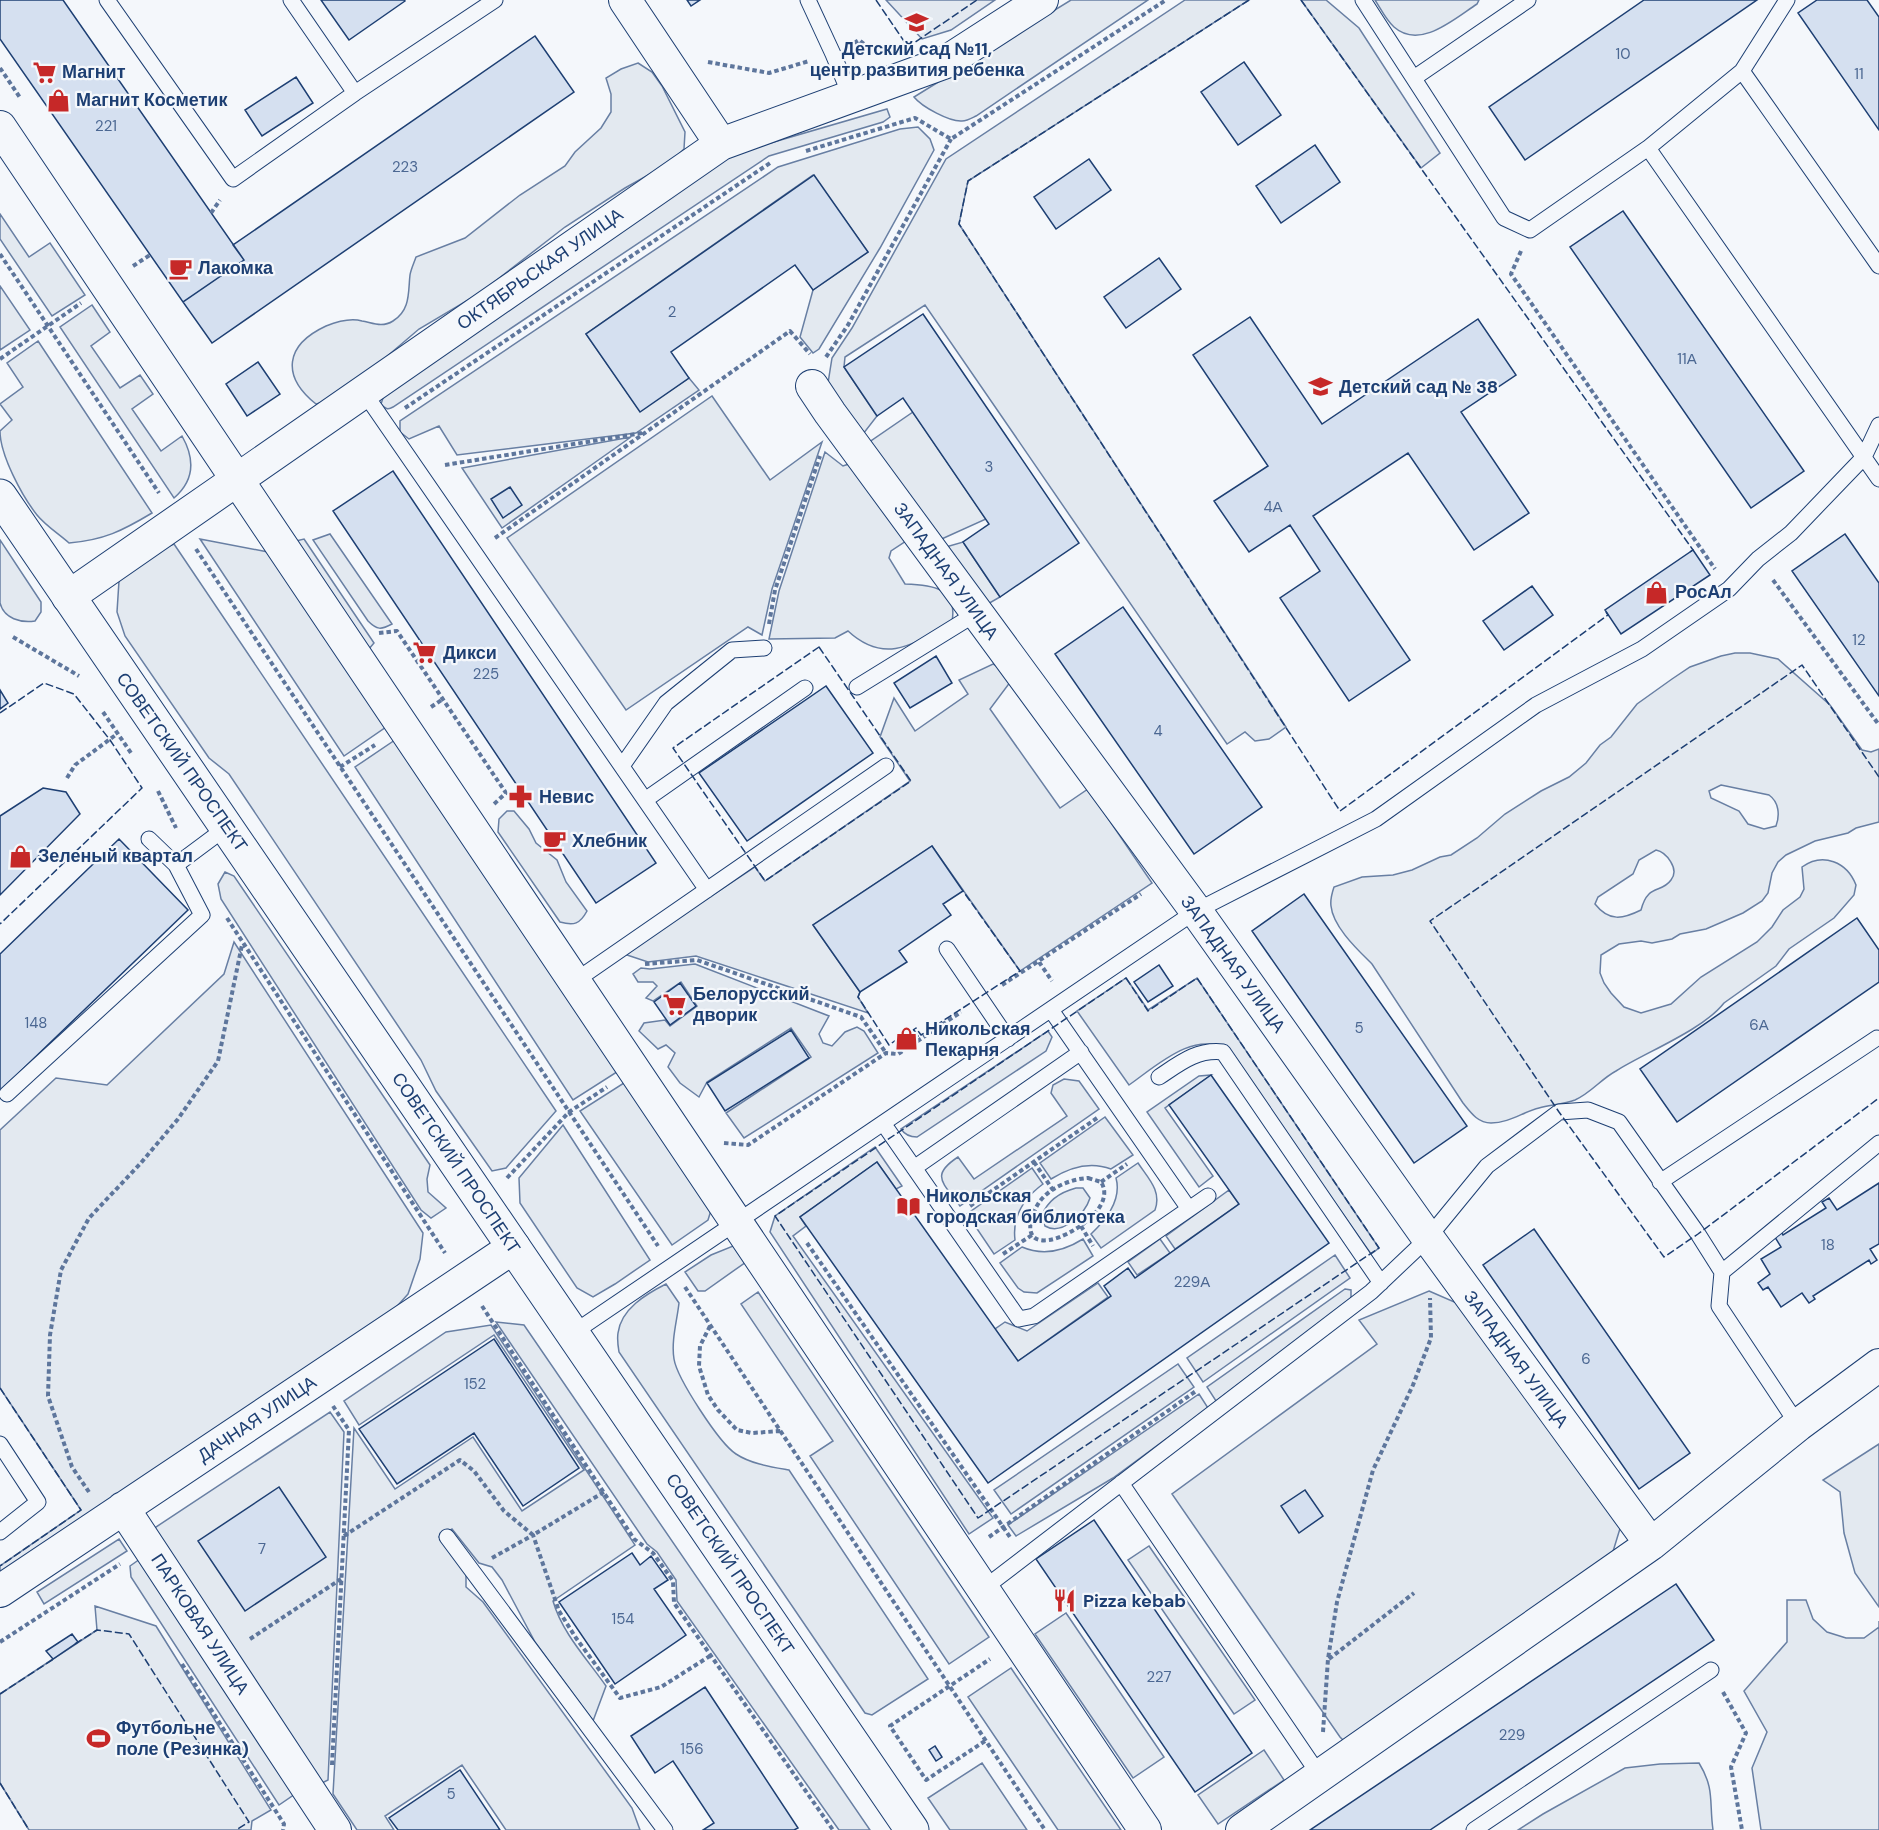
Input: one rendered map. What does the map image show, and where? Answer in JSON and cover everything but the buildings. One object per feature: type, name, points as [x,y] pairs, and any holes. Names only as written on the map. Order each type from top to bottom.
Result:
[{"type":"main road","name":"СОВЕТСКИЙ ПРОСПЕКТ","points":[[0,496],[912,1830]]},
{"type":"street","points":[[625,0],[721,144]]},
{"type":"street","name":"ОКТЯБРЬСКАЯ УЛИЦА","points":[[68,597],[721,144],[946,62],[1042,0]]},
{"type":"street","points":[[0,127],[1145,1830]]},
{"type":"street","name":"ЗАПАДНАЯ УЛИЦА","points":[[812,371],[977,613],[1196,911],[1428,1238],[1651,1544]]},
{"type":"street","name":"ДАЧНАЯ УЛИЦА","points":[[0,1591],[514,1247]]},
{"type":"street","points":[[1242,1830],[1651,1544],[1798,1425],[1879,1365]]},
{"type":"street","name":"ПАРКОВАЯ УЛИЦА","points":[[115,1514],[148,1546],[335,1830]]},
{"type":"lane","points":[[107,0],[233,179],[355,93],[495,0]]},
{"type":"lane","points":[[291,0],[355,93]]},
{"type":"lane","points":[[808,0],[850,97]]},
{"type":"lane","points":[[1363,0],[1504,218],[1530,230],[1648,148],[1742,71],[1787,0]]},
{"type":"lane","points":[[1414,78],[1527,0]]},
{"type":"lane","points":[[1742,71],[1879,266]]},
{"type":"lane","points":[[1648,148],[1879,479]]},
{"type":"lane","points":[[363,391],[707,890]]},
{"type":"lane","points":[[573,1333],[1196,911],[1376,819],[1536,705],[1642,649],[1729,589],[1758,559],[1791,533],[1864,457],[1879,425]]},
{"type":"lane","points":[[857,687],[977,613]]},
{"type":"lane","points":[[621,766],[666,703],[732,650],[764,648]]},
{"type":"lane","points":[[645,800],[805,688]]},
{"type":"lane","points":[[574,981],[886,766]]},
{"type":"lane","points":[[176,865],[227,827]]},
{"type":"lane","points":[[7,1094],[202,915],[176,865],[149,839]]},
{"type":"lane","points":[[946,949],[1008,1039]]},
{"type":"lane","points":[[1051,1010],[1189,1209]]},
{"type":"lane","points":[[1660,1182],[1877,1038]]},
{"type":"lane","points":[[1159,1077],[1190,1058],[1209,1050],[1223,1052],[1380,1283]]},
{"type":"lane","points":[[914,1168],[1081,1052]]},
{"type":"lane","points":[[983,1589],[1380,1283],[1428,1238],[1487,1166],[1559,1112],[1588,1110],[1619,1122],[1722,1272],[1719,1306],[1798,1425]]},
{"type":"lane","points":[[883,1123],[1018,1318],[1034,1316],[1208,1196]]},
{"type":"lane","points":[[1722,1272],[1879,1143]]},
{"type":"lane","points":[[0,1444],[38,1502],[0,1532]]},
{"type":"lane","points":[[1121,1483],[1320,1776]]},
{"type":"lane","points":[[447,1537],[665,1830]]},
{"type":"lane","points":[[1474,1830],[1711,1670]]},
{"type":"path","points":[[663,54],[769,73],[833,54],[859,40],[886,63],[891,83],[915,118],[951,139],[1166,0]]},
{"type":"path","points":[[795,155],[915,118]]},
{"type":"path","points":[[385,422],[773,162]]},
{"type":"path","points":[[1530,230],[1511,274],[1729,589]]},
{"type":"path","points":[[0,254],[1045,1830]]},
{"type":"path","points":[[0,359],[106,286]]},
{"type":"path","points":[[475,552],[790,331],[812,371]]},
{"type":"path","points":[[417,469],[644,433]]},
{"type":"path","points":[[1758,559],[1879,725]]},
{"type":"path","points":[[13,637],[78,674],[84,684]]},
{"type":"path","points":[[97,704],[137,762]]},
{"type":"path","points":[[67,778],[75,765],[117,734]]},
{"type":"path","points":[[157,790],[189,854]]},
{"type":"path","points":[[681,1139],[748,1145],[886,1053],[898,1054],[1170,876]]},
{"type":"path","points":[[225,914],[424,1222],[634,1539],[653,1553],[673,1581],[674,1603],[833,1830]]},
{"type":"path","points":[[115,1514],[72,1467],[48,1396],[50,1335],[61,1270],[88,1218],[140,1164],[178,1119],[218,1061],[243,944]]},
{"type":"path","points":[[612,956],[649,965],[697,960],[850,1013],[861,1017],[886,1053]]},
{"type":"path","points":[[505,1180],[569,1112],[634,1070]]},
{"type":"path","points":[[969,1207],[1098,1118]]},
{"type":"path","points":[[1034,1162],[1053,1190]]},
{"type":"path","points":[[1101,1182],[1129,1163]]},
{"type":"path","points":[[1088,1178],[1101,1182],[1105,1194],[1102,1203],[1091,1218],[1081,1226],[1049,1240],[1032,1235],[1029,1228],[1033,1212],[1044,1196],[1078,1179],[1088,1178]]},
{"type":"path","points":[[1000,1256],[1032,1235]]},
{"type":"path","points":[[807,1244],[1023,1558]]},
{"type":"path","points":[[1320,1776],[1328,1659],[1338,1602],[1373,1470],[1413,1385],[1431,1338],[1430,1293]]},
{"type":"path","points":[[711,1325],[700,1346],[699,1366],[708,1395],[718,1410],[737,1430],[752,1433],[781,1431]]},
{"type":"path","points":[[284,1824],[325,1795],[331,1786],[349,1430],[316,1380]]},
{"type":"path","points":[[962,1557],[1196,1391]]},
{"type":"path","points":[[344,1536],[460,1460],[474,1471],[504,1511],[533,1535],[559,1611],[620,1698],[661,1687],[710,1656]]},
{"type":"path","points":[[473,1569],[604,1492]]},
{"type":"path","points":[[0,1642],[148,1546]]},
{"type":"path","points":[[221,1657],[342,1579]]},
{"type":"path","points":[[1328,1659],[1414,1593]]},
{"type":"path","points":[[986,1740],[926,1780],[890,1726],[1018,1640]]},
{"type":"path","points":[[176,1654],[284,1824],[283,1830]]},
{"type":"path","points":[[1711,1670],[1746,1732],[1731,1767],[1742,1830]]},
{"type":"shaded area","name":"Детский сад №11, центр развития ребенка","points":[[886,0],[995,0],[951,30],[922,39]]},
{"type":"shaded area","points":[[1071,0],[1148,0],[969,119],[957,121],[936,113],[914,97]]},
{"type":"shaded area","points":[[1185,0],[1249,0],[968,181],[959,224],[1286,727],[1269,739],[1255,741],[1245,732],[1227,744],[925,305],[845,357],[844,367],[877,416],[860,438],[828,383],[832,358],[852,328],[946,159]]},
{"type":"shaded area","points":[[1301,0],[1326,0],[1359,28],[1440,153],[1421,168]]},
{"type":"shaded area","points":[[1375,0],[1479,0],[1477,4],[1437,30],[1415,35],[1404,33],[1394,27]]},
{"type":"shaded area","points":[[638,63],[652,72],[662,86],[685,132],[684,149],[670,163],[625,188],[565,227],[480,293],[419,329],[337,399],[316,404],[297,383],[293,372],[292,362],[302,342],[326,326],[339,322],[358,320],[381,325],[399,317],[408,300],[410,275],[416,257],[465,238],[520,195],[565,166],[575,152],[601,128],[611,112],[611,94],[606,78]]},
{"type":"shaded area","points":[[887,109],[890,117],[883,122],[769,156],[393,407],[387,408],[381,404],[385,392],[729,155]]},
{"type":"shaded area","points":[[918,127],[930,139],[934,150],[880,248],[819,349],[813,353],[800,337],[813,290],[868,252],[813,175],[586,334],[640,411],[689,378],[699,390],[636,433],[457,455],[439,426],[409,439],[400,432],[400,421],[778,167],[900,129]]},
{"type":"shaded area","points":[[0,214],[29,257],[50,243],[85,295],[52,316],[0,239]]},
{"type":"shaded area","points":[[0,286],[30,330],[0,350]]},
{"type":"shaded area","points":[[92,305],[110,332],[91,346],[120,388],[140,375],[153,394],[132,409],[161,451],[182,436],[186,445],[191,469],[186,484],[174,498],[60,327]]},
{"type":"shaded area","points":[[38,341],[152,513],[112,534],[93,540],[69,543],[37,515],[8,463],[0,431],[12,420],[0,404],[23,387],[7,363]]},
{"type":"shaded area","points":[[712,396],[770,480],[822,442],[772,589],[762,635],[748,627],[626,710],[507,538]]},
{"type":"shaded area","points":[[913,412],[986,519],[935,542],[865,445]]},
{"type":"shaded area","points":[[631,437],[502,528],[462,468]]},
{"type":"shaded area","points":[[825,452],[843,466],[849,464],[909,539],[891,551],[889,558],[905,584],[933,587],[947,595],[953,610],[952,622],[900,648],[875,647],[862,642],[848,631],[835,638],[769,639],[779,591]]},
{"type":"shaded area","points":[[330,534],[392,624],[379,628],[368,621],[313,540]]},
{"type":"shaded area","points":[[200,539],[268,552],[386,727],[344,756]]},
{"type":"shaded area","points":[[304,539],[374,643],[368,650],[296,541]]},
{"type":"shaded area","points":[[0,540],[41,602],[41,612],[35,621],[14,619],[2,608],[0,603]]},
{"type":"shaded area","points":[[963,542],[1000,597],[986,605],[939,549]]},
{"type":"shaded area","points":[[174,544],[556,1111],[506,1168],[492,1171],[436,1091],[421,1060],[229,774],[209,758],[125,636],[117,612],[119,581],[155,552]]},
{"type":"shaded area","points":[[1750,653],[1778,659],[1830,705],[1862,750],[1871,752],[1879,749],[1879,822],[1815,841],[1786,855],[1778,862],[1772,873],[1768,893],[1762,901],[1743,913],[1706,929],[1680,934],[1672,939],[1652,943],[1641,941],[1619,944],[1601,955],[1600,973],[1604,983],[1624,1007],[1641,1013],[1671,1004],[1701,977],[1757,942],[1772,927],[1783,910],[1800,897],[1804,889],[1802,867],[1818,860],[1834,862],[1847,870],[1856,885],[1854,895],[1834,918],[1789,949],[1776,966],[1724,1003],[1715,1013],[1689,1031],[1611,1074],[1581,1097],[1533,1110],[1504,1121],[1491,1123],[1482,1121],[1475,1117],[1463,1103],[1372,964],[1341,930],[1331,906],[1334,887],[1362,877],[1393,875],[1412,870],[1440,857],[1451,855],[1477,838],[1505,814],[1541,791],[1569,777],[1611,737],[1637,704],[1690,667],[1721,656]],"holes":[[[1721,785],[1769,795],[1775,801],[1778,809],[1776,826],[1764,829],[1748,824],[1739,811],[1711,798],[1709,791]],[[1656,850],[1668,857],[1671,862],[1674,871],[1671,880],[1663,887],[1651,892],[1641,910],[1634,913],[1616,917],[1600,910],[1595,904],[1598,897],[1633,874],[1639,860]]]},
{"type":"shaded area","points":[[993,664],[1004,669],[1011,681],[990,709],[1060,808],[1088,789],[1152,883],[1020,971],[932,846],[813,925],[860,992],[858,997],[868,1013],[696,956],[648,962],[624,954],[755,867],[765,881],[910,781],[880,737],[894,698],[915,731],[968,694],[959,680]]},
{"type":"shaded area","points":[[395,740],[620,1070],[573,1100],[355,767]]},
{"type":"shaded area","points":[[507,811],[514,811],[529,829],[536,843],[557,860],[566,882],[587,911],[582,919],[573,924],[560,922],[498,832],[499,819]]},
{"type":"shaded area","points":[[225,872],[234,876],[430,1165],[427,1179],[428,1192],[446,1208],[431,1218],[421,1210],[221,899],[218,884]]},
{"type":"shaded area","points":[[234,942],[423,1233],[420,1259],[408,1294],[391,1313],[0,1575],[0,1566],[81,1510],[0,1388],[0,1130],[56,1078],[107,1085],[224,974]]},
{"type":"shaded area","points":[[695,964],[829,1016],[819,1034],[823,1043],[832,1046],[845,1032],[857,1027],[864,1031],[878,1053],[744,1138],[726,1113],[811,1057],[791,1028],[707,1082],[699,1097],[680,1083],[668,1067],[675,1053],[666,1045],[658,1049],[639,1031],[644,1023],[665,1020],[670,1026],[697,1006],[681,982],[653,1001],[646,998],[657,986],[653,982],[638,982],[633,974],[641,968]]},
{"type":"shaded area","points":[[1126,978],[1148,1010],[1197,978],[1379,1248],[1371,1254],[1228,1051],[1216,1045],[1203,1044],[1189,1047],[1163,1060],[1129,1085],[1077,1011]]},
{"type":"shaded area","points":[[1048,1031],[1052,1037],[1046,1051],[917,1137],[904,1133],[901,1129]]},
{"type":"shaded area","points":[[1211,1075],[1165,1108],[1213,1176],[1199,1187],[1147,1112],[1199,1076]]},
{"type":"shaded area","points":[[1064,1079],[1079,1081],[1099,1109],[960,1206],[942,1180],[944,1169],[958,1157],[974,1179],[1067,1116],[1051,1093],[1053,1085]]},
{"type":"shaded area","points":[[627,1081],[712,1207],[708,1220],[672,1245],[580,1111]]},
{"type":"shaded area","points":[[1105,1117],[1133,1155],[1111,1169],[1080,1166],[1051,1179],[1040,1163]]},
{"type":"shaded area","points":[[563,1125],[650,1260],[593,1297],[577,1288],[520,1203],[519,1178]]},
{"type":"shaded area","points":[[875,1147],[902,1186],[896,1189],[877,1162],[800,1217],[806,1226],[793,1236],[993,1518],[969,1534],[770,1232],[775,1216]]},
{"type":"shaded area","points":[[1138,1163],[1150,1179],[1155,1191],[1157,1203],[1155,1210],[1101,1248],[1091,1234],[1107,1216],[1115,1202],[1116,1178]]},
{"type":"shaded area","points":[[1032,1168],[1043,1184],[1030,1195],[1021,1208],[1015,1223],[1015,1240],[994,1254],[967,1214]]},
{"type":"shaded area","points":[[1083,1188],[1090,1198],[1083,1211],[1065,1226],[1052,1228],[1045,1226],[1042,1215],[1051,1201],[1060,1194]]},
{"type":"shaded area","points":[[1229,1190],[1239,1204],[1175,1249],[1166,1236]]},
{"type":"shaded area","points":[[1083,1239],[1093,1256],[1037,1293],[1024,1292],[1018,1288],[1000,1263],[1022,1247],[1046,1252],[1068,1247]]},
{"type":"shaded area","points":[[1160,1239],[1170,1253],[1137,1275],[1128,1262]]},
{"type":"shaded area","points":[[733,1246],[746,1262],[705,1291],[698,1291],[685,1272],[711,1255]]},
{"type":"shaded area","points":[[1335,1255],[1350,1278],[1203,1382],[1187,1358]]},
{"type":"shaded area","points":[[1098,1283],[1108,1297],[1018,1361],[995,1329],[1005,1322],[1027,1331]]},
{"type":"shaded area","points":[[666,1284],[679,1303],[674,1338],[674,1359],[700,1410],[736,1454],[755,1463],[789,1470],[928,1679],[872,1715],[865,1713],[619,1352],[618,1333],[624,1317],[650,1292]]},
{"type":"shaded area","points":[[1345,1289],[1351,1290],[1351,1300],[1216,1401],[1207,1387]]},
{"type":"shaded area","points":[[1429,1291],[1466,1307],[1622,1522],[1611,1558],[1348,1745],[1340,1737],[1172,1494],[1377,1344],[1359,1320]]},
{"type":"shaded area","points":[[758,1292],[989,1637],[949,1664],[810,1456],[833,1441],[741,1304]]},
{"type":"shaded area","points":[[496,1322],[524,1325],[870,1830],[839,1830],[677,1601],[676,1580],[657,1552],[647,1544]]},
{"type":"shaded area","points":[[491,1325],[635,1545],[553,1601],[569,1635],[606,1686],[593,1721],[535,1642],[502,1580],[492,1567],[479,1563],[452,1529],[439,1537],[466,1573],[466,1587],[483,1602],[632,1808],[640,1830],[506,1830],[462,1765],[385,1816],[394,1830],[357,1830],[333,1794],[354,1428],[395,1489],[473,1437],[522,1511],[584,1470],[494,1335],[359,1425],[344,1401],[446,1332]]},
{"type":"shaded area","points":[[1178,1364],[1194,1387],[1011,1514],[994,1490]]},
{"type":"shaded area","points":[[1199,1394],[1208,1408],[1113,1478],[1016,1536],[1008,1525]]},
{"type":"shaded area","points":[[330,1412],[344,1432],[328,1780],[322,1783],[153,1529]]},
{"type":"shaded area","points":[[1879,1444],[1879,1607],[1855,1573],[1844,1533],[1840,1492],[1823,1480]]},
{"type":"shaded area","points":[[119,1539],[127,1551],[44,1604],[37,1592]]},
{"type":"shaded area","points":[[1149,1546],[1255,1700],[1234,1714],[1128,1560]]},
{"type":"shaded area","points":[[140,1559],[295,1794],[279,1805],[131,1577],[130,1566]]},
{"type":"shaded area","points":[[1787,1600],[1806,1600],[1813,1619],[1827,1632],[1846,1638],[1864,1638],[1879,1627],[1879,1830],[1761,1830],[1752,1768],[1767,1732],[1744,1691],[1787,1642]]},
{"type":"shaded area","name":"Футбольне поле (Резинка)","points":[[95,1606],[156,1626],[271,1810],[252,1821],[251,1830],[29,1830],[0,1783],[0,1694],[97,1630]]},
{"type":"shaded area","points":[[1066,1613],[1164,1757],[1133,1778],[1035,1634]]},
{"type":"shaded area","points":[[1011,1668],[1121,1830],[1058,1830],[968,1697]]},
{"type":"shaded area","points":[[1264,1750],[1284,1780],[1218,1824],[1198,1795]]},
{"type":"shaded area","points":[[982,1763],[1027,1830],[950,1830],[928,1798]]},
{"type":"shaded area","points":[[1699,1763],[1709,1788],[1713,1830],[1518,1830],[1625,1768]]},
{"type":"fence","points":[[876,0],[908,47],[977,0]]},
{"type":"fence","points":[[1249,0],[968,181],[959,224],[1340,811],[1608,615],[1606,612]]},
{"type":"fence","points":[[1301,0],[1693,550],[1690,552]]},
{"type":"fence","points":[[819,647],[911,781],[765,881],[673,748],[819,647]]},
{"type":"fence","points":[[1879,777],[1802,665],[1430,921],[1559,1112],[1664,1257],[1879,1098]]},
{"type":"fence","points":[[0,713],[44,683],[74,694],[110,740],[142,788],[0,924]]},
{"type":"fence","points":[[910,1032],[916,1028],[921,1035],[1020,971],[963,891]]},
{"type":"fence","points":[[1126,978],[1148,1011],[1197,978],[1379,1248],[978,1518],[775,1216],[1126,978]]},
{"type":"fence","points":[[860,992],[858,997],[889,1045],[899,1038]]},
{"type":"fence","points":[[0,1388],[81,1510],[0,1566]]},
{"type":"fence","points":[[75,1644],[97,1630],[129,1634],[249,1822],[236,1830]]},
{"type":"fence","points":[[0,1694],[55,1658]]},
{"type":"fence","points":[[0,1783],[29,1830]]},
{"type":"place","name":"Детский сад №11, центр развития ребенка","points":[[917,23]]},
{"type":"place","name":"Магнит","points":[[44,72]]},
{"type":"place","name":"Магнит Косметик","points":[[58,100]]},
{"type":"place","name":"Лакомка","points":[[180,268]]},
{"type":"place","name":"Детский сад № 38","points":[[1321,387]]},
{"type":"place","name":"РосАл","points":[[1657,592]]},
{"type":"place","name":"Дикси","points":[[425,653]]},
{"type":"place","name":"Невис","points":[[521,797]]},
{"type":"place","name":"Хлебник","points":[[554,841]]},
{"type":"place","name":"Зеленый квартал","points":[[20,856]]},
{"type":"place","name":"Белорусский дворик","points":[[675,1004]]},
{"type":"place","name":"Никольская Пекарня","points":[[907,1039]]},
{"type":"place","name":"Никольская городская библиотека","points":[[908,1206]]},
{"type":"place","name":"Pizza kebab","points":[[1065,1601]]},
{"type":"place","name":"Футбольне поле (Резинка)","points":[[98,1738]]}]
